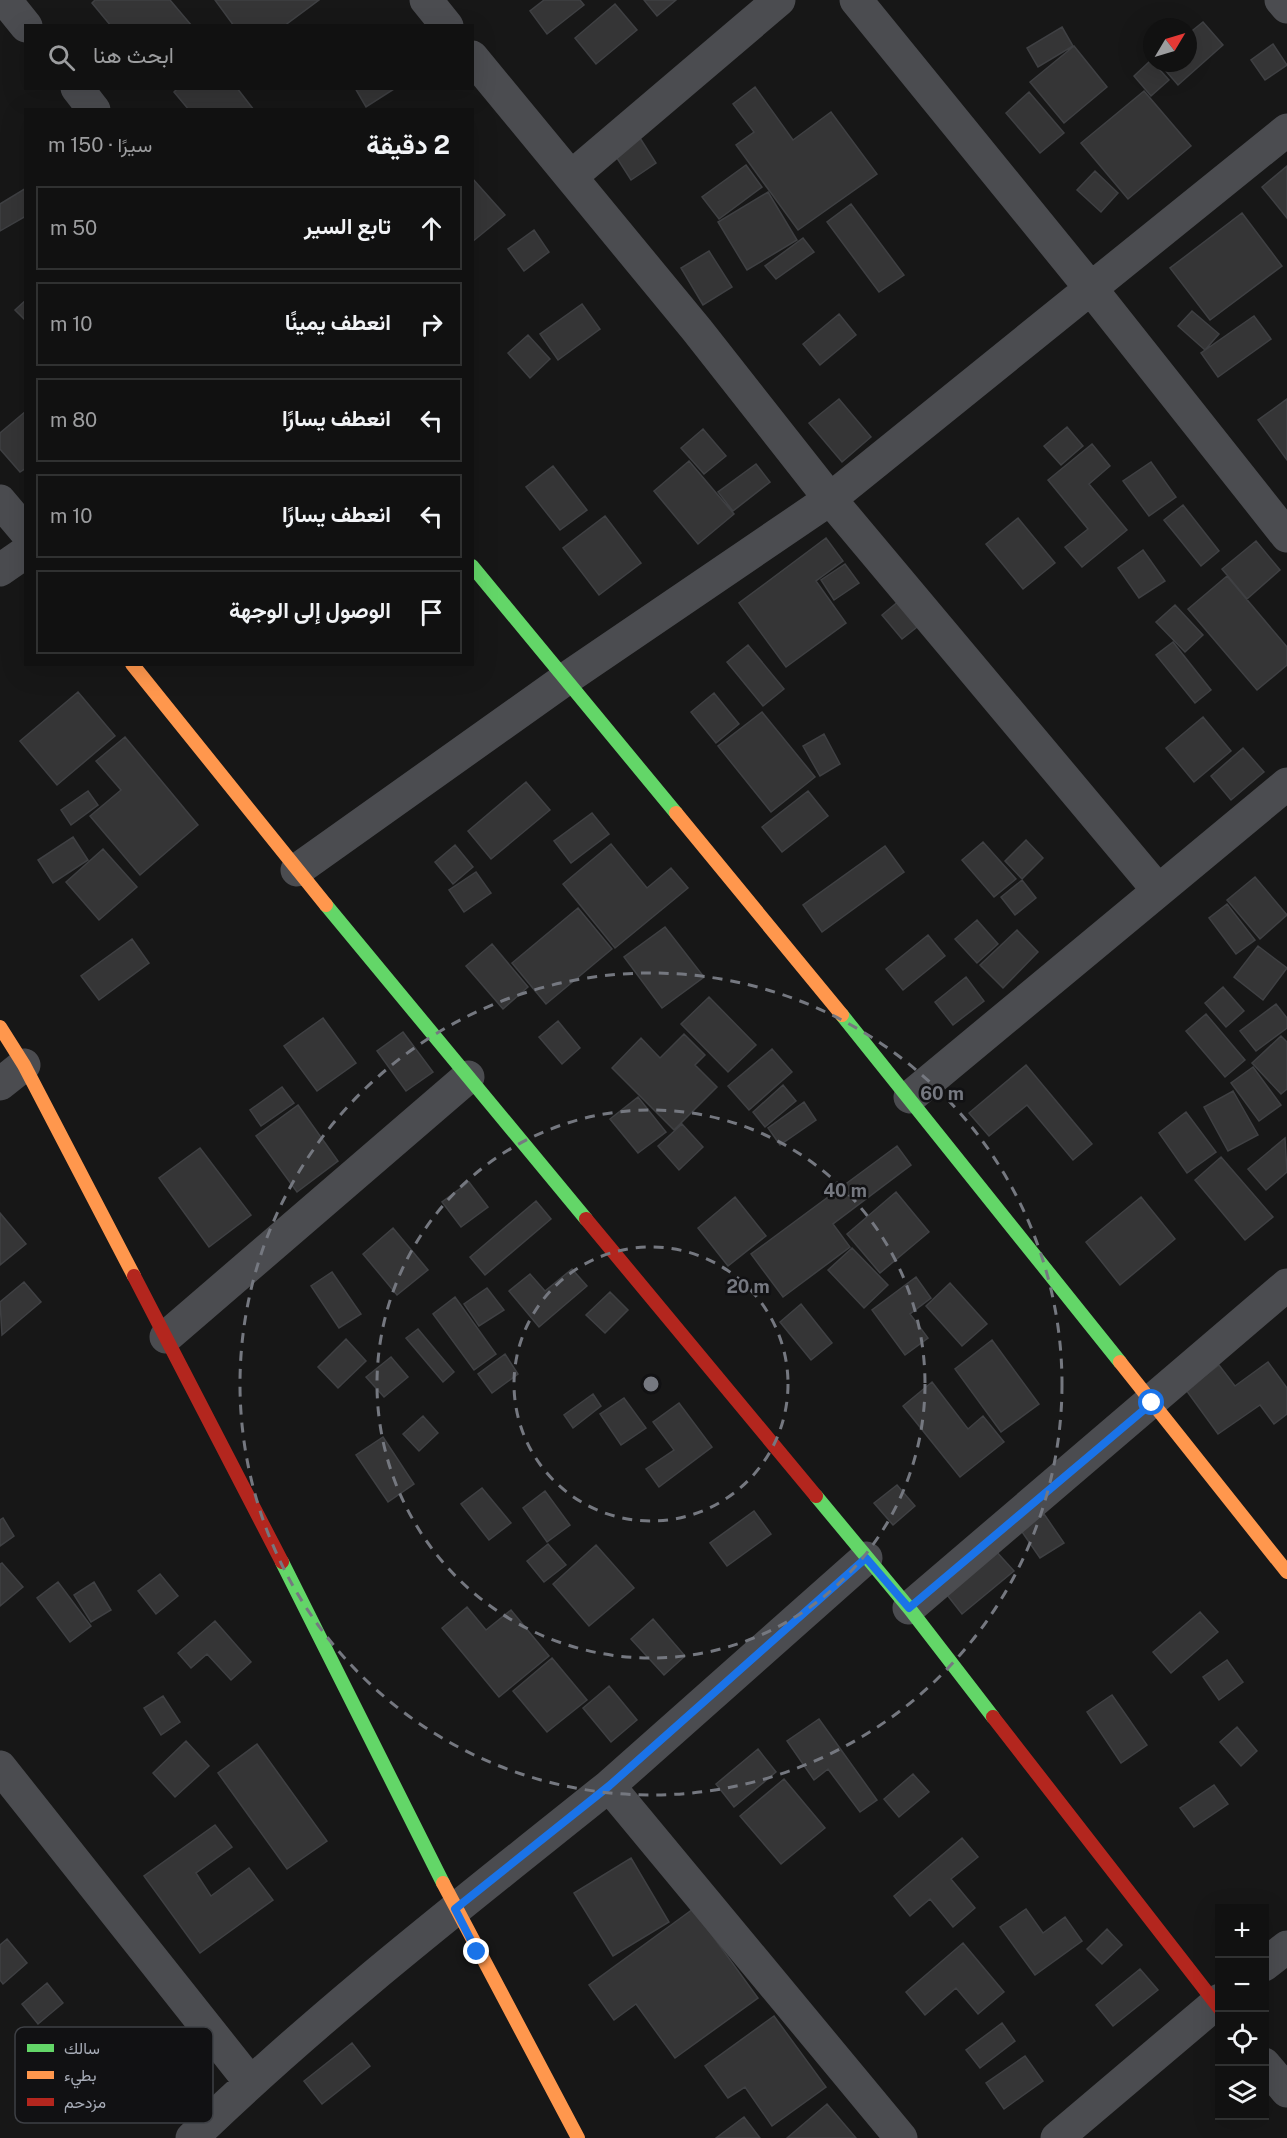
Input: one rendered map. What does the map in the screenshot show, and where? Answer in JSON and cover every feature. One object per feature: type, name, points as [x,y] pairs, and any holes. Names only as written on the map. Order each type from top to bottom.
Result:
[{"type":"street","points":[[426,0],[445,24]]},
{"type":"street","points":[[572,176],[779,0]]},
{"type":"street","points":[[855,0],[1092,290],[1287,536]]},
{"type":"street","points":[[1281,0],[1287,7]]},
{"type":"street","points":[[474,59],[572,176],[830,499],[1158,890]]},
{"type":"street","points":[[79,90],[92,108]]},
{"type":"street","points":[[297,870],[567,678],[830,499],[1092,290],[1287,130]]},
{"type":"street","points":[[0,501],[24,530]]},
{"type":"street","points":[[0,570],[24,553]]},
{"type":"street","points":[[474,568],[567,678],[910,1097],[1287,1572]]},
{"type":"street","points":[[134,666],[297,870],[909,1608],[1215,2000]]},
{"type":"street","points":[[910,1097],[1287,784]]},
{"type":"street","points":[[0,1027],[12,1075],[166,1337],[254,1505],[455,1909],[578,2138]]},
{"type":"street","points":[[166,1337],[468,1077]]},
{"type":"street","points":[[909,1608],[1152,1403],[1287,1285]]},
{"type":"street","points":[[213,2118],[250,2082],[455,1909],[609,1786],[866,1558]]},
{"type":"street","points":[[0,1767],[206,2027]]},
{"type":"street","points":[[609,1786],[901,2138]]},
{"type":"street","points":[[1269,1961],[1287,1947]]},
{"type":"street","points":[[1057,2138],[1215,2006]]},
{"type":"street","points":[[213,2035],[250,2082]]},
{"type":"street","points":[[1266,2066],[1287,2091]]},
{"type":"street","points":[[192,2138],[208,2123]]},
{"type":"building","points":[[95,0],[170,0],[190,24],[109,24],[92,3]]},
{"type":"building","points":[[215,0],[319,0],[287,24],[233,24]]},
{"type":"building","points":[[544,0],[580,0],[584,5],[547,34],[530,11]]},
{"type":"building","points":[[644,0],[676,0],[657,16]]},
{"type":"building","points":[[615,4],[637,30],[596,64],[575,38]]},
{"type":"building","points":[[1203,22],[1223,45],[1197,68],[1197,27]]},
{"type":"building","points":[[1062,27],[1073,46],[1038,67],[1027,48]]},
{"type":"building","points":[[1273,44],[1287,65],[1265,80],[1251,60]]},
{"type":"building","points":[[1074,46],[1107,87],[1064,123],[1030,82]]},
{"type":"building","points":[[1143,68],[1143,72],[1162,72],[1169,80],[1151,96],[1134,76]]},
{"type":"building","points":[[1167,72],[1193,72],[1178,85]]},
{"type":"building","points":[[755,87],[793,140],[831,112],[877,174],[798,230],[736,145],[754,132],[733,104]]},
{"type":"building","points":[[176,90],[239,90],[252,108],[187,108],[174,92]]},
{"type":"building","points":[[356,90],[392,90],[366,107]]},
{"type":"building","points":[[1144,91],[1191,146],[1128,199],[1081,143]]},
{"type":"building","points":[[1029,92],[1064,133],[1040,153],[1006,113]]},
{"type":"building","points":[[640,138],[656,163],[631,180],[615,155]]},
{"type":"building","points":[[746,165],[762,187],[719,219],[702,197]]},
{"type":"building","points":[[1287,166],[1287,218],[1262,187]]},
{"type":"building","points":[[1095,171],[1118,193],[1101,212],[1077,190]]},
{"type":"building","points":[[474,180],[505,215],[474,240]]},
{"type":"building","points":[[24,189],[24,217],[0,231],[0,204]]},
{"type":"building","points":[[768,192],[797,240],[747,270],[718,222]]},
{"type":"building","points":[[851,204],[904,275],[879,292],[827,222]]},
{"type":"building","points":[[1242,213],[1282,266],[1210,320],[1170,268]]},
{"type":"building","points":[[534,230],[549,252],[524,271],[508,249]]},
{"type":"building","points":[[803,238],[814,252],[776,279],[765,266]]},
{"type":"building","points":[[709,251],[732,287],[703,305],[681,268]]},
{"type":"building","points":[[24,302],[24,319],[15,310]]},
{"type":"building","points":[[582,304],[600,329],[558,360],[540,334]]},
{"type":"building","points":[[1192,311],[1219,334],[1205,350],[1178,326]]},
{"type":"building","points":[[839,314],[856,335],[820,365],[803,344]]},
{"type":"building","points":[[1254,316],[1271,339],[1218,377],[1201,353]]},
{"type":"building","points":[[528,335],[550,359],[530,378],[508,353]]},
{"type":"building","points":[[839,399],[871,437],[842,462],[809,423]]},
{"type":"building","points":[[1287,399],[1287,460],[1258,420]]},
{"type":"building","points":[[24,413],[24,469],[20,472],[0,449],[0,433]]},
{"type":"building","points":[[1067,427],[1083,446],[1061,465],[1044,446]]},
{"type":"building","points":[[703,429],[726,456],[704,474],[681,448]]},
{"type":"building","points":[[1092,444],[1110,466],[1089,484],[1127,530],[1082,567],[1065,547],[1088,529],[1048,480]]},
{"type":"building","points":[[689,461],[734,514],[698,544],[654,491]]},
{"type":"building","points":[[1151,462],[1176,497],[1149,516],[1123,481]]},
{"type":"building","points":[[756,464],[770,482],[733,511],[718,492]]},
{"type":"building","points":[[553,466],[587,510],[560,530],[526,487]]},
{"type":"building","points":[[1183,505],[1219,551],[1201,566],[1164,520]]},
{"type":"building","points":[[605,516],[641,563],[599,595],[563,548]]},
{"type":"building","points":[[1018,518],[1055,563],[1023,589],[986,544]]},
{"type":"building","points":[[826,538],[843,561],[816,581],[846,623],[786,667],[739,603]]},
{"type":"building","points":[[1256,541],[1280,570],[1247,599],[1222,569]]},
{"type":"building","points":[[1143,550],[1165,581],[1139,598],[1118,568]]},
{"type":"building","points":[[845,564],[859,583],[834,600],[821,580]]},
{"type":"building","points":[[1227,576],[1287,647],[1287,665],[1257,690],[1188,609]]},
{"type":"building","points":[[906,595],[926,620],[902,639],[882,615]]},
{"type":"building","points":[[1175,605],[1203,635],[1185,652],[1156,622]]},
{"type":"building","points":[[1173,642],[1211,690],[1195,703],[1156,655]]},
{"type":"building","points":[[748,645],[784,689],[763,706],[727,662]]},
{"type":"building","points":[[78,692],[115,736],[57,785],[20,741]]},
{"type":"building","points":[[714,693],[739,724],[716,743],[691,712]]},
{"type":"building","points":[[762,712],[815,777],[771,812],[718,746]]},
{"type":"building","points":[[1203,717],[1231,751],[1194,782],[1166,748]]},
{"type":"building","points":[[824,734],[840,764],[820,776],[803,746]]},
{"type":"building","points":[[125,737],[198,825],[140,875],[90,816],[121,790],[96,761]]},
{"type":"building","points":[[1243,748],[1264,772],[1231,800],[1211,776]]},
{"type":"building","points":[[526,782],[550,810],[491,859],[468,831]]},
{"type":"building","points":[[88,791],[98,805],[71,825],[61,810]]},
{"type":"building","points":[[808,791],[828,816],[782,852],[762,827]]},
{"type":"building","points":[[592,813],[609,834],[571,863],[554,841]]},
{"type":"building","points":[[73,837],[88,860],[53,883],[38,860]]},
{"type":"building","points":[[1026,840],[1043,858],[1022,879],[1005,861]]},
{"type":"building","points":[[983,842],[1016,879],[994,897],[962,860]]},
{"type":"building","points":[[611,844],[647,888],[671,868],[688,888],[615,948],[563,884]]},
{"type":"building","points":[[455,845],[473,867],[453,884],[435,862]]},
{"type":"building","points":[[885,846],[904,872],[822,932],[803,905]]},
{"type":"building","points":[[103,849],[137,887],[99,920],[66,882]]},
{"type":"building","points":[[476,872],[491,893],[464,912],[449,890]]},
{"type":"building","points":[[1255,877],[1287,915],[1260,939],[1227,900]]},
{"type":"building","points":[[1022,880],[1036,898],[1015,915],[1001,897]]},
{"type":"building","points":[[1227,904],[1255,940],[1236,954],[1209,918]]},
{"type":"building","points":[[578,908],[612,949],[546,1004],[512,963]]},
{"type":"building","points":[[977,920],[998,944],[977,963],[955,939]]},
{"type":"building","points":[[665,927],[704,977],[662,1008],[624,957]]},
{"type":"building","points":[[1017,930],[1038,952],[1003,988],[980,965]]},
{"type":"building","points":[[928,935],[945,956],[903,990],[886,969]]},
{"type":"building","points":[[132,939],[149,963],[99,1000],[81,976]]},
{"type":"building","points":[[492,944],[528,987],[503,1009],[466,966]]},
{"type":"building","points":[[1258,946],[1287,968],[1263,1000],[1234,977]]},
{"type":"building","points":[[966,977],[984,1001],[953,1025],[935,1002]]},
{"type":"building","points":[[1223,987],[1244,1011],[1226,1027],[1205,1003]]},
{"type":"building","points":[[709,997],[756,1045],[728,1072],[681,1024]]},
{"type":"building","points":[[1276,1004],[1287,1018],[1287,1028],[1256,1051],[1240,1031]]},
{"type":"building","points":[[1206,1014],[1245,1060],[1225,1077],[1186,1031]]},
{"type":"building","points":[[323,1018],[356,1063],[317,1091],[284,1046]]},
{"type":"building","points":[[558,1021],[580,1048],[562,1064],[539,1037]]},
{"type":"building","points":[[403,1032],[433,1072],[406,1091],[377,1051]]},
{"type":"building","points":[[684,1034],[705,1055],[695,1065],[717,1087],[674,1130],[612,1068],[641,1038],[660,1058]]},
{"type":"building","points":[[1281,1036],[1287,1042],[1287,1089],[1281,1094],[1252,1063]]},
{"type":"building","points":[[772,1049],[792,1072],[749,1110],[728,1086]]},
{"type":"building","points":[[1026,1065],[1092,1144],[1073,1160],[1027,1105],[989,1136],[969,1113]]},
{"type":"building","points":[[1253,1067],[1281,1105],[1259,1121],[1231,1083]]},
{"type":"building","points":[[783,1085],[796,1101],[765,1127],[753,1112]]},
{"type":"building","points":[[282,1087],[294,1103],[261,1126],[250,1110]]},
{"type":"building","points":[[1233,1091],[1258,1135],[1228,1151],[1204,1107]]},
{"type":"building","points":[[638,1097],[666,1132],[638,1153],[610,1119]]},
{"type":"building","points":[[804,1102],[816,1120],[780,1145],[768,1128]]},
{"type":"building","points":[[298,1105],[338,1161],[297,1192],[256,1136]]},
{"type":"building","points":[[1186,1112],[1216,1152],[1187,1173],[1159,1133]]},
{"type":"building","points":[[682,1124],[703,1147],[679,1170],[658,1146]]},
{"type":"building","points":[[1285,1138],[1287,1172],[1266,1190],[1248,1169]]},
{"type":"building","points":[[897,1146],[911,1165],[833,1224],[850,1247],[783,1297],[751,1254]]},
{"type":"building","points":[[200,1148],[251,1215],[209,1247],[159,1178]]},
{"type":"building","points":[[1221,1157],[1273,1217],[1245,1240],[1195,1180]]},
{"type":"building","points":[[469,1182],[488,1207],[461,1227],[442,1202]]},
{"type":"building","points":[[896,1192],[929,1232],[880,1273],[847,1234]]},
{"type":"building","points":[[735,1197],[766,1236],[728,1266],[698,1228]]},
{"type":"building","points":[[1141,1197],[1175,1239],[1120,1285],[1086,1242]]},
{"type":"building","points":[[536,1201],[551,1219],[485,1275],[470,1257]]},
{"type":"building","points":[[0,1213],[26,1244],[0,1265]]},
{"type":"building","points":[[393,1228],[428,1270],[397,1295],[363,1254]]},
{"type":"building","points":[[852,1248],[888,1285],[864,1308],[828,1270]]},
{"type":"building","points":[[572,1269],[587,1286],[539,1327],[509,1291],[530,1274],[545,1291]]},
{"type":"building","points":[[332,1272],[361,1314],[339,1328],[311,1286]]},
{"type":"building","points":[[916,1277],[931,1298],[910,1314],[928,1338],[905,1355],[872,1310]]},
{"type":"building","points":[[24,1282],[41,1302],[2,1335],[0,1302]]},
{"type":"building","points":[[950,1283],[987,1324],[962,1346],[926,1306]]},
{"type":"building","points":[[487,1288],[504,1310],[479,1326],[464,1304]]},
{"type":"building","points":[[610,1292],[628,1310],[605,1333],[586,1315]]},
{"type":"building","points":[[455,1297],[496,1354],[474,1370],[433,1314]]},
{"type":"building","points":[[801,1304],[832,1343],[811,1360],[780,1322]]},
{"type":"building","points":[[418,1329],[454,1372],[443,1382],[406,1338]]},
{"type":"building","points":[[346,1339],[366,1361],[338,1388],[318,1367]]},
{"type":"building","points":[[992,1340],[1039,1404],[1001,1432],[955,1369]]},
{"type":"building","points":[[505,1354],[518,1374],[492,1393],[478,1374]]},
{"type":"building","points":[[391,1357],[408,1377],[384,1397],[366,1377]]},
{"type":"building","points":[[1268,1362],[1287,1388],[1287,1414],[1274,1424],[1260,1405],[1218,1434],[1186,1390],[1219,1365],[1235,1386]]},
{"type":"building","points":[[932,1382],[968,1429],[983,1416],[1004,1442],[960,1477],[903,1406]]},
{"type":"building","points":[[593,1394],[601,1406],[573,1428],[564,1415]]},
{"type":"building","points":[[624,1398],[646,1428],[621,1445],[600,1414]]},
{"type":"building","points":[[679,1403],[712,1447],[659,1487],[646,1469],[674,1450],[653,1422]]},
{"type":"building","points":[[423,1416],[438,1433],[419,1451],[403,1434]]},
{"type":"building","points":[[383,1437],[414,1484],[388,1502],[356,1455]]},
{"type":"building","points":[[897,1485],[915,1506],[893,1525],[874,1503]]},
{"type":"building","points":[[482,1488],[511,1523],[489,1540],[461,1504]]},
{"type":"building","points":[[545,1491],[570,1525],[547,1542],[523,1508]]},
{"type":"building","points":[[754,1511],[771,1534],[727,1566],[710,1543]]},
{"type":"building","points":[[1044,1514],[1064,1543],[1040,1558],[1020,1529]]},
{"type":"building","points":[[3,1518],[14,1536],[0,1546],[0,1520]]},
{"type":"building","points":[[548,1544],[566,1565],[544,1582],[527,1561]]},
{"type":"building","points":[[596,1545],[634,1588],[589,1626],[553,1584]]},
{"type":"building","points":[[994,1549],[1014,1571],[962,1614],[944,1591]]},
{"type":"building","points":[[2,1563],[23,1587],[0,1606],[0,1564]]},
{"type":"building","points":[[160,1574],[178,1596],[156,1614],[138,1591]]},
{"type":"building","points":[[58,1582],[91,1626],[70,1642],[37,1598]]},
{"type":"building","points":[[94,1582],[111,1610],[91,1622],[74,1595]]},
{"type":"building","points":[[467,1607],[486,1630],[511,1610],[549,1656],[499,1697],[442,1628]]},
{"type":"building","points":[[1200,1612],[1218,1632],[1171,1673],[1153,1652]]},
{"type":"building","points":[[653,1619],[685,1656],[664,1675],[631,1639]]},
{"type":"building","points":[[215,1621],[251,1662],[231,1680],[207,1654],[191,1668],[178,1653]]},
{"type":"building","points":[[552,1658],[587,1700],[547,1732],[513,1691]]},
{"type":"building","points":[[1227,1660],[1243,1682],[1219,1700],[1203,1677]]},
{"type":"building","points":[[609,1686],[637,1720],[611,1742],[583,1708]]},
{"type":"building","points":[[1112,1695],[1147,1745],[1121,1763],[1087,1712]]},
{"type":"building","points":[[163,1696],[180,1722],[161,1735],[144,1708]]},
{"type":"building","points":[[819,1719],[877,1800],[860,1812],[828,1769],[814,1780],[787,1741]]},
{"type":"building","points":[[1237,1727],[1257,1751],[1241,1766],[1220,1742]]},
{"type":"building","points":[[186,1741],[209,1766],[175,1797],[153,1773]]},
{"type":"building","points":[[257,1744],[327,1841],[287,1869],[218,1773]]},
{"type":"building","points":[[758,1749],[776,1772],[734,1807],[716,1784]]},
{"type":"building","points":[[913,1774],[929,1792],[899,1817],[884,1799]]},
{"type":"building","points":[[784,1779],[825,1828],[781,1864],[740,1816]]},
{"type":"building","points":[[1214,1785],[1228,1804],[1194,1827],[1180,1808]]},
{"type":"building","points":[[215,1825],[232,1847],[196,1873],[211,1896],[249,1868],[273,1900],[200,1953],[144,1876]]},
{"type":"building","points":[[962,1838],[978,1857],[951,1879],[975,1908],[953,1927],[930,1899],[910,1916],[894,1896]]},
{"type":"building","points":[[631,1858],[669,1922],[613,1956],[574,1893]]},
{"type":"building","points":[[693,1909],[758,1998],[675,2058],[636,2004],[614,2020],[589,1985]]},
{"type":"building","points":[[1026,1909],[1043,1933],[1065,1917],[1082,1941],[1035,1975],[1000,1927]]},
{"type":"building","points":[[1107,1929],[1122,1945],[1102,1964],[1087,1949]]},
{"type":"building","points":[[7,1939],[27,1963],[3,1984],[0,1980],[0,1945]]},
{"type":"building","points":[[963,1943],[1004,1992],[978,2014],[956,1988],[925,2015],[906,1992]]},
{"type":"building","points":[[1140,1969],[1158,1990],[1113,2026],[1096,2005]]},
{"type":"building","points":[[47,1983],[63,2003],[38,2024],[22,2004]]},
{"type":"building","points":[[774,2016],[826,2087],[772,2126],[745,2087],[728,2098],[705,2066]]},
{"type":"building","points":[[1002,2023],[1015,2041],[980,2068],[966,2050]]},
{"type":"building","points":[[352,2043],[370,2066],[322,2104],[304,2081]]},
{"type":"building","points":[[1025,2056],[1043,2081],[1004,2109],[986,2083]]},
{"type":"building","points":[[827,2104],[856,2138],[787,2138]]},
{"type":"building","points":[[744,2117],[760,2138],[716,2138]]},
{"type":"traffic: fast","points":[[474,568],[676,813]]},
{"type":"traffic: fast","points":[[326,905],[586,1219]]},
{"type":"traffic: fast","points":[[842,1015],[1120,1362]]},
{"type":"traffic: fast","points":[[816,1496],[909,1608],[993,1717]]},
{"type":"traffic: fast","points":[[282,1562],[443,1883]]},
{"type":"traffic: slow","points":[[134,666],[326,905]]},
{"type":"traffic: slow","points":[[676,813],[842,1015]]},
{"type":"traffic: slow","points":[[0,1027],[24,1065],[134,1276]]},
{"type":"traffic: slow","points":[[1120,1362],[1287,1572]]},
{"type":"traffic: slow","points":[[443,1883],[578,2138]]},
{"type":"traffic: jam","points":[[586,1219],[816,1496]]},
{"type":"traffic: jam","points":[[134,1276],[282,1562]]},
{"type":"traffic: jam","points":[[993,1717],[1215,2003]]},
{"type":"route","points":[[477,1952],[455,1909],[609,1786],[866,1558],[909,1608],[1152,1403]]}]
